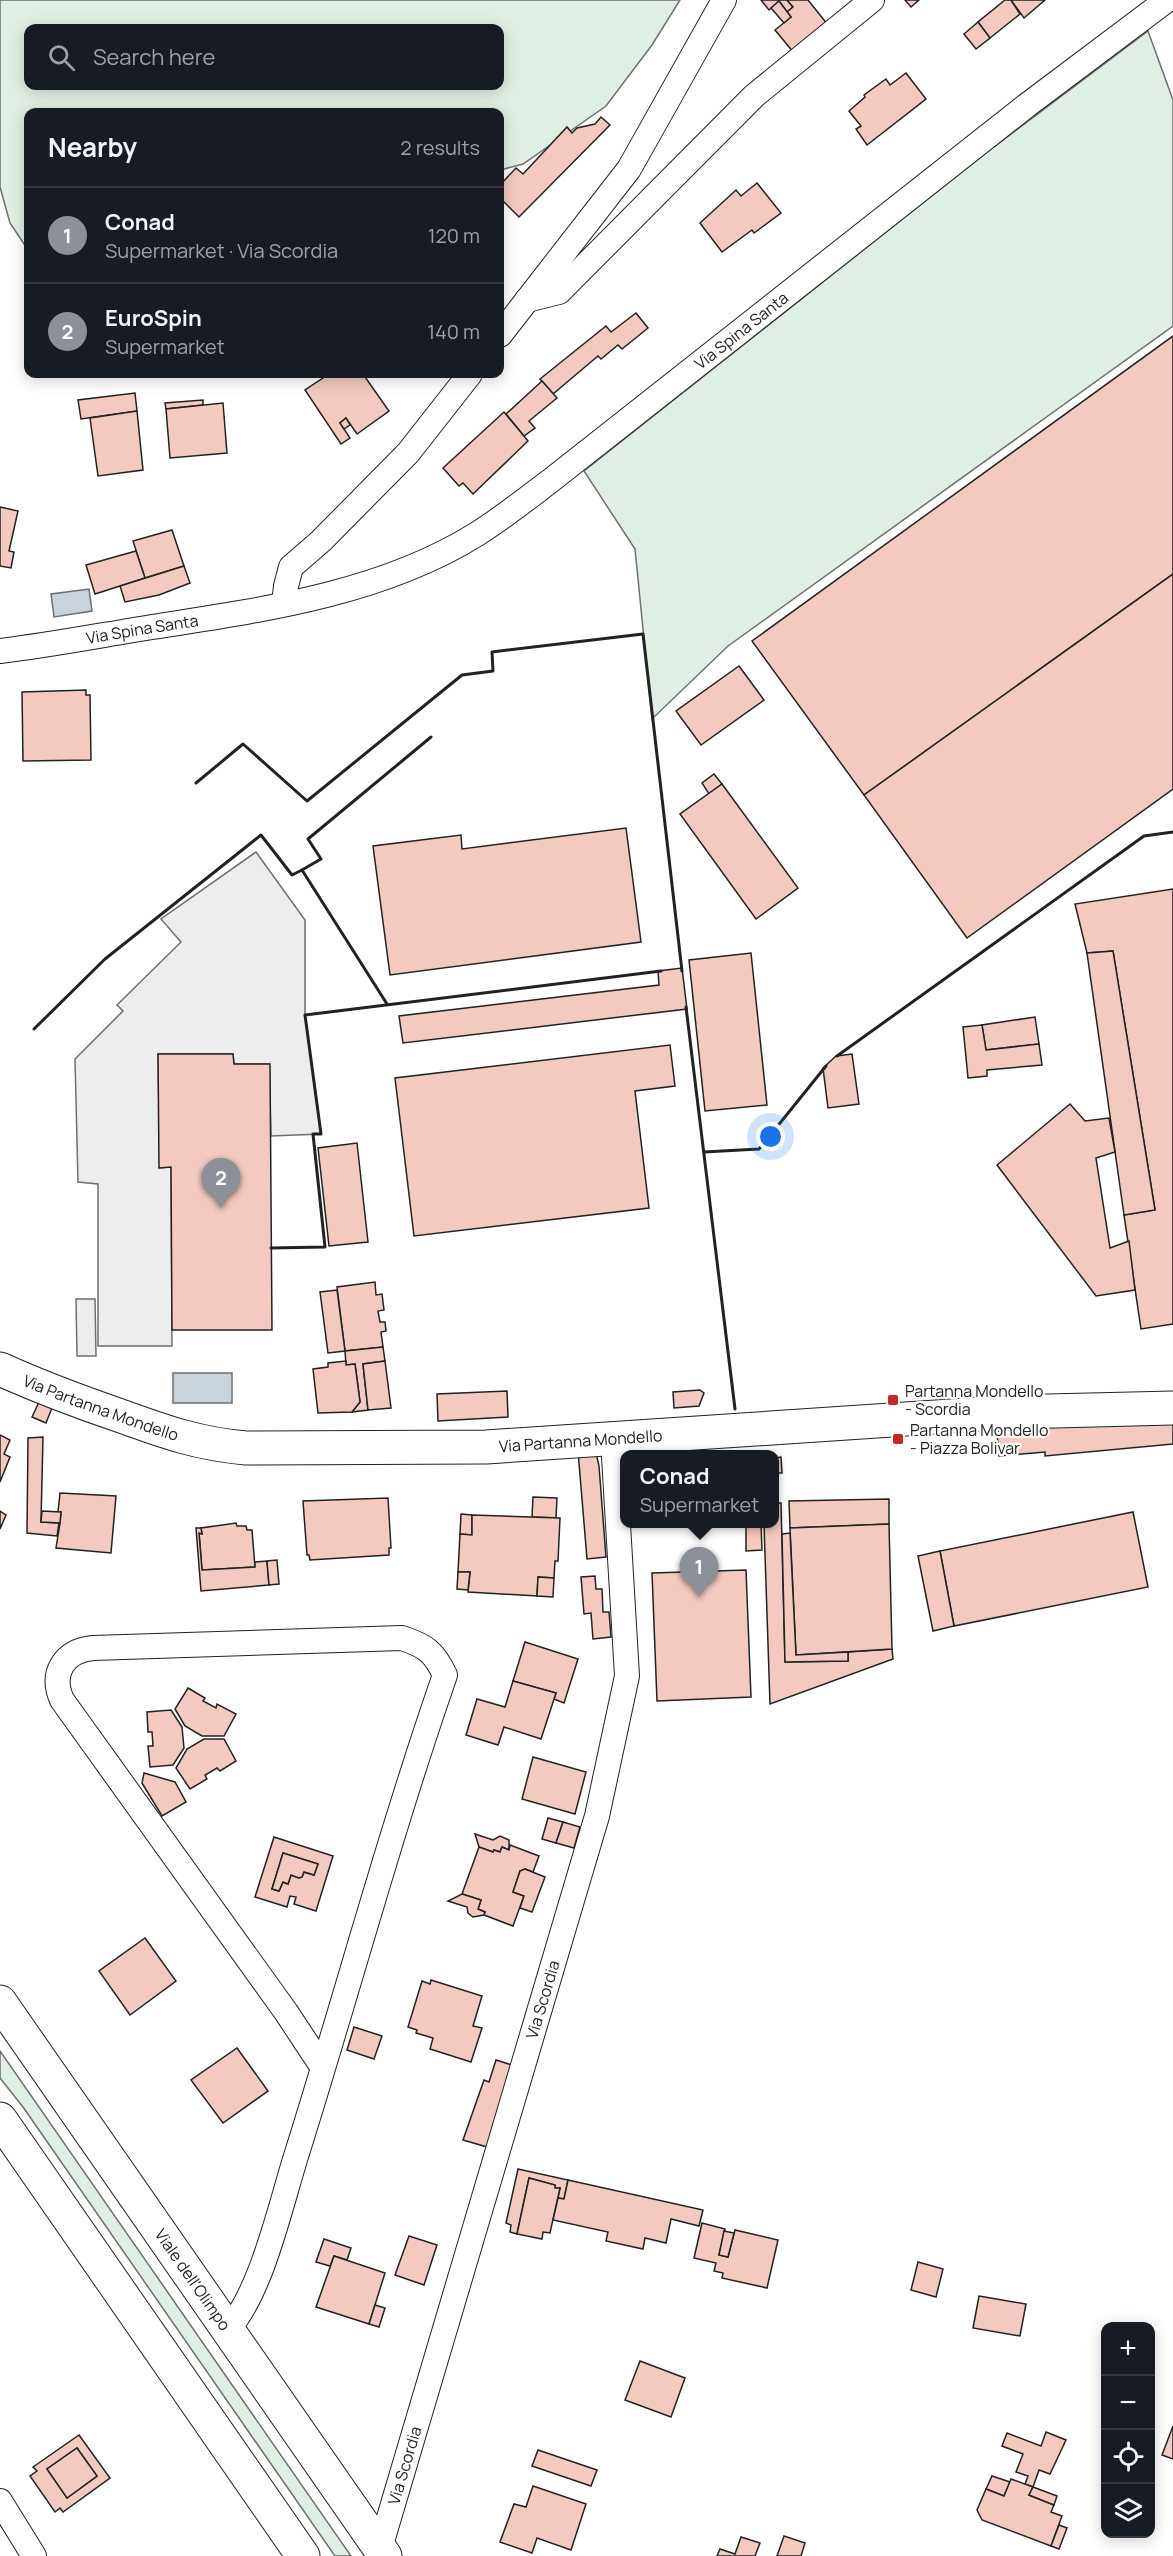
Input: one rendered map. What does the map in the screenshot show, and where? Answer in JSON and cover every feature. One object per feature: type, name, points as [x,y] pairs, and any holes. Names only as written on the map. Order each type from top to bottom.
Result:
[{"type":"street","points":[[504,330],[629,169],[724,0]]},
{"type":"street","points":[[527,300],[559,292],[754,96],[872,0]]},
{"type":"street","name":"Via Spina Santa","points":[[0,651],[334,594],[390,575],[433,557],[477,534],[554,478],[1026,106],[1167,0]]},
{"type":"street","points":[[284,604],[291,567],[321,541],[408,453],[467,378]]},
{"type":"street","name":"Via Partanna Mondello","points":[[0,1369],[54,1393],[172,1434],[211,1445],[246,1448],[486,1447],[1011,1412],[1173,1408]]},
{"type":"street","name":"Via Scordia","points":[[382,2552],[392,2501],[597,1816],[627,1676],[613,1440]]},
{"type":"street","points":[[228,2329],[242,2315],[258,2278],[323,2068],[410,1777],[445,1676],[437,1658],[422,1645],[402,1638],[93,1648],[72,1653],[64,1660],[57,1680],[62,1700],[286,2012],[323,2068]]},
{"type":"street","name":"Viale dell'Olimpo","points":[[0,2002],[382,2552]]},
{"type":"street","points":[[0,2119],[303,2556]]},
{"type":"street","points":[[0,2501],[34,2556]]},
{"type":"green space","points":[[0,0],[680,0],[652,45],[606,106],[523,164],[504,169],[504,108],[24,108],[24,244],[10,223],[0,187]]},
{"type":"green space","points":[[1148,31],[1173,100],[1173,326],[728,646],[652,719],[635,549],[584,471],[986,153]]},
{"type":"green space","points":[[0,2051],[351,2556],[335,2556],[23,2107],[0,2078]]},
{"type":"shaded area","points":[[89,589],[92,611],[54,617],[51,594]]},
{"type":"shaded area","points":[[256,852],[305,920],[305,1015],[321,1134],[271,1136],[269,1064],[234,1064],[233,1054],[158,1054],[160,1168],[171,1167],[172,1346],[98,1346],[98,1184],[78,1182],[75,1059],[123,1011],[117,1005],[181,942],[161,919]]},
{"type":"shaded area","points":[[76,1299],[95,1299],[96,1356],[77,1356]]},
{"type":"shaded area","points":[[173,1373],[232,1373],[232,1403],[173,1403]]},
{"type":"building","points":[[761,0],[787,0],[793,7],[787,12],[779,1],[769,10]]},
{"type":"building","points":[[787,0],[808,0],[828,25],[794,53],[775,30],[791,17],[787,12],[793,7]]},
{"type":"building","points":[[905,0],[919,0],[911,7]]},
{"type":"building","points":[[1005,0],[1011,0],[1020,14],[990,38],[978,22]]},
{"type":"building","points":[[1011,0],[1045,0],[1024,18]]},
{"type":"building","points":[[779,1],[791,17],[784,23],[771,8]]},
{"type":"building","points":[[978,22],[990,38],[976,49],[964,34]]},
{"type":"building","points":[[906,73],[926,99],[867,145],[856,129],[861,126],[849,111],[865,97],[864,95],[886,79],[890,85]]},
{"type":"building","points":[[601,117],[610,125],[519,217],[504,202],[504,181],[516,168],[523,174],[567,127],[572,133],[577,128],[595,124]]},
{"type":"building","points":[[757,183],[781,213],[754,233],[752,230],[722,252],[700,223],[736,190],[741,196]]},
{"type":"building","points":[[636,313],[648,328],[622,349],[618,345],[601,359],[598,356],[553,394],[540,379],[606,326],[611,332]]},
{"type":"building","points":[[1173,336],[1173,574],[864,795],[752,641]]},
{"type":"building","points":[[323,378],[366,378],[389,411],[357,434],[346,418],[340,423],[350,438],[341,444],[305,390]]},
{"type":"building","points":[[542,381],[557,398],[529,421],[535,428],[524,436],[506,414]]},
{"type":"building","points":[[135,393],[137,411],[81,419],[78,400]]},
{"type":"building","points":[[203,400],[203,405],[166,409],[165,403]]},
{"type":"building","points":[[223,403],[227,453],[170,458],[166,409]]},
{"type":"building","points":[[137,411],[143,470],[98,476],[90,418]]},
{"type":"building","points":[[504,412],[528,441],[473,494],[463,483],[459,486],[443,468]]},
{"type":"building","points":[[346,418],[350,425],[344,429],[340,423]]},
{"type":"building","points":[[0,507],[18,511],[9,551],[14,552],[11,568],[0,566]]},
{"type":"building","points":[[172,530],[184,566],[145,578],[133,541]]},
{"type":"building","points":[[136,551],[145,578],[95,594],[86,565]]},
{"type":"building","points":[[184,566],[190,583],[159,595],[125,602],[120,586]]},
{"type":"building","points":[[1173,574],[1173,789],[967,938],[864,795]]},
{"type":"building","points":[[739,666],[764,700],[701,745],[676,711]]},
{"type":"building","points":[[86,690],[86,695],[90,695],[91,760],[23,761],[22,692]]},
{"type":"building","points":[[714,774],[722,784],[709,794],[702,783]]},
{"type":"building","points":[[722,784],[798,888],[756,919],[680,814]]},
{"type":"building","points":[[626,828],[641,942],[390,975],[373,846],[461,835],[462,849]]},
{"type":"building","points":[[1173,889],[1173,1324],[1141,1329],[1124,1215],[1155,1210],[1113,951],[1087,953],[1075,904]]},
{"type":"building","points":[[1113,951],[1155,1210],[1124,1215],[1087,953]]},
{"type":"building","points":[[751,953],[767,1105],[705,1111],[689,960]]},
{"type":"building","points":[[682,968],[687,1009],[403,1043],[399,1016],[659,985],[658,971]]},
{"type":"building","points":[[1035,1017],[1039,1044],[986,1050],[982,1025]]},
{"type":"building","points":[[982,1025],[986,1050],[1039,1044],[1042,1065],[987,1070],[987,1076],[968,1078],[963,1027]]},
{"type":"building","points":[[670,1045],[675,1086],[635,1091],[649,1208],[414,1236],[395,1078]]},
{"type":"building","points":[[158,1054],[233,1054],[234,1064],[270,1064],[272,1330],[172,1330],[171,1167],[159,1168]]},
{"type":"building","points":[[852,1054],[859,1104],[828,1108],[823,1068],[836,1056]]},
{"type":"building","points":[[1070,1104],[1085,1121],[1109,1118],[1115,1152],[1096,1158],[1110,1248],[1129,1241],[1135,1290],[1096,1296],[997,1165]]},
{"type":"building","points":[[357,1143],[368,1242],[329,1246],[318,1148]]},
{"type":"building","points":[[375,1282],[376,1295],[382,1294],[384,1310],[378,1311],[380,1322],[385,1322],[386,1331],[381,1332],[383,1347],[345,1351],[337,1287]]},
{"type":"building","points":[[337,1290],[345,1351],[328,1353],[320,1292]]},
{"type":"building","points":[[383,1347],[385,1361],[363,1364],[368,1410],[352,1412],[360,1402],[355,1364],[346,1365],[345,1351]]},
{"type":"building","points":[[346,1361],[346,1365],[355,1364],[360,1402],[352,1412],[318,1413],[313,1369],[328,1367],[328,1363]]},
{"type":"building","points":[[385,1361],[391,1408],[368,1410],[363,1364]]},
{"type":"building","points":[[700,1390],[704,1393],[699,1406],[674,1408],[673,1392]]},
{"type":"building","points":[[507,1391],[508,1417],[438,1421],[437,1394]]},
{"type":"building","points":[[39,1402],[52,1408],[46,1423],[32,1417]]},
{"type":"building","points":[[1173,1417],[1173,1444],[1045,1456],[1045,1452],[999,1456],[997,1431]]},
{"type":"building","points":[[0,1435],[10,1440],[4,1454],[10,1457],[0,1482]]},
{"type":"building","points":[[43,1437],[41,1522],[59,1523],[57,1536],[27,1533],[28,1438]]},
{"type":"building","points":[[578,1451],[591,1452],[597,1457],[606,1557],[587,1559]]},
{"type":"building","points":[[779,1457],[781,1457],[782,1473],[779,1473]]},
{"type":"building","points":[[60,1493],[116,1496],[111,1553],[56,1548],[61,1512],[58,1512]]},
{"type":"building","points":[[533,1497],[557,1498],[556,1518],[532,1517]]},
{"type":"building","points":[[388,1498],[391,1548],[389,1548],[389,1555],[310,1560],[307,1555],[303,1501]]},
{"type":"building","points":[[889,1499],[889,1524],[790,1528],[789,1501]]},
{"type":"building","points":[[779,1503],[781,1503],[785,1662],[848,1661],[848,1652],[892,1649],[893,1659],[770,1704],[764,1528],[779,1528]]},
{"type":"building","points":[[0,1511],[6,1515],[0,1529]]},
{"type":"building","points":[[42,1511],[61,1512],[60,1523],[41,1522]]},
{"type":"building","points":[[1133,1512],[1148,1587],[954,1626],[940,1551]]},
{"type":"building","points":[[461,1514],[472,1515],[472,1535],[460,1534]]},
{"type":"building","points":[[472,1515],[560,1518],[558,1561],[555,1561],[554,1578],[538,1577],[537,1596],[468,1592],[470,1572],[458,1572],[460,1534],[472,1535]]},
{"type":"building","points":[[236,1523],[237,1526],[246,1526],[247,1530],[252,1530],[255,1567],[202,1570],[199,1533],[202,1534],[201,1528]]},
{"type":"building","points":[[889,1524],[892,1649],[796,1655],[790,1528]]},
{"type":"building","points":[[196,1528],[201,1528],[202,1534],[199,1533],[202,1570],[255,1567],[255,1562],[267,1561],[269,1585],[201,1591]]},
{"type":"building","points":[[746,1528],[761,1528],[762,1550],[746,1551]]},
{"type":"building","points":[[790,1533],[796,1655],[848,1652],[848,1661],[785,1662],[782,1534]]},
{"type":"building","points":[[940,1551],[954,1626],[933,1631],[918,1556]]},
{"type":"building","points":[[277,1560],[279,1584],[269,1585],[267,1561]]},
{"type":"building","points":[[746,1570],[751,1697],[657,1701],[652,1573]]},
{"type":"building","points":[[458,1572],[470,1572],[468,1590],[457,1589]]},
{"type":"building","points":[[595,1576],[596,1589],[602,1589],[603,1612],[609,1612],[611,1637],[593,1639],[591,1613],[584,1614],[581,1577]]},
{"type":"building","points":[[538,1577],[554,1578],[553,1597],[537,1596]]},
{"type":"building","points":[[525,1642],[578,1659],[564,1703],[554,1699],[556,1693],[513,1681]]},
{"type":"building","points":[[513,1681],[556,1693],[541,1739],[504,1727],[498,1745],[466,1735],[477,1699],[505,1707]]},
{"type":"building","points":[[188,1688],[205,1698],[203,1701],[216,1708],[217,1704],[236,1714],[224,1736],[202,1736],[185,1726],[175,1709]]},
{"type":"building","points":[[171,1710],[182,1727],[184,1748],[173,1765],[150,1767],[148,1746],[153,1746],[152,1732],[148,1732],[147,1712]]},
{"type":"building","points":[[204,1739],[224,1739],[236,1761],[220,1771],[217,1768],[205,1775],[207,1779],[190,1789],[176,1768],[187,1749]]},
{"type":"building","points":[[533,1757],[586,1772],[575,1814],[522,1799]]},
{"type":"building","points":[[144,1773],[175,1782],[186,1802],[162,1816],[142,1783]]},
{"type":"building","points":[[548,1818],[563,1822],[556,1843],[542,1839]]},
{"type":"building","points":[[563,1822],[580,1827],[574,1848],[556,1843]]},
{"type":"building","points":[[475,1834],[493,1840],[500,1836],[509,1840],[509,1850],[502,1847],[500,1852],[494,1850],[493,1852],[479,1847]]},
{"type":"building","points":[[274,1837],[333,1856],[316,1911],[294,1904],[296,1897],[290,1896],[287,1907],[255,1897]],"holes":[[[283,1853],[318,1864],[314,1875],[304,1872],[299,1878],[291,1875],[288,1884],[283,1882],[279,1891],[272,1889]]]},
{"type":"building","points":[[510,1845],[539,1856],[533,1872],[525,1869],[520,1871],[513,1892],[524,1896],[513,1926],[484,1915],[485,1912],[478,1909],[481,1900],[462,1894],[479,1847],[500,1852],[502,1847],[509,1850]]},
{"type":"building","points":[[283,1853],[318,1864],[314,1875],[304,1872],[299,1878],[291,1875],[288,1884],[283,1882],[279,1891],[272,1889]]},
{"type":"building","points":[[525,1869],[545,1877],[532,1912],[520,1908],[524,1896],[513,1892],[520,1871]]},
{"type":"building","points":[[462,1894],[481,1900],[478,1909],[485,1912],[484,1915],[473,1917],[468,1913],[467,1907],[448,1901]]},
{"type":"building","points":[[145,1938],[176,1981],[130,2015],[99,1971]]},
{"type":"building","points":[[431,1980],[482,1996],[473,2026],[482,2028],[471,2062],[430,2049],[433,2038],[416,2033],[417,2030],[408,2027],[422,1981],[430,1984]]},
{"type":"building","points":[[354,2027],[382,2036],[374,2059],[347,2050]]},
{"type":"building","points":[[237,2048],[268,2091],[223,2123],[191,2080]]},
{"type":"building","points":[[496,2060],[512,2065],[487,2147],[463,2140],[484,2080],[489,2082]]},
{"type":"building","points":[[518,2169],[568,2180],[564,2199],[558,2198],[560,2188],[555,2188],[555,2185],[529,2178],[517,2234],[510,2232],[511,2225],[506,2223]]},
{"type":"building","points":[[529,2178],[560,2188],[550,2233],[543,2232],[542,2239],[517,2234]]},
{"type":"building","points":[[568,2180],[703,2210],[699,2226],[671,2219],[666,2243],[645,2238],[643,2249],[606,2241],[608,2232],[553,2220],[558,2198],[564,2199]]},
{"type":"building","points":[[702,2223],[725,2229],[719,2255],[728,2257],[735,2230],[778,2240],[767,2288],[722,2278],[723,2273],[714,2271],[716,2263],[694,2258]]},
{"type":"building","points":[[724,2231],[734,2233],[728,2257],[719,2255]]},
{"type":"building","points":[[409,2236],[437,2245],[424,2285],[395,2275]]},
{"type":"building","points":[[324,2239],[351,2248],[347,2260],[334,2256],[330,2266],[316,2262]]},
{"type":"building","points":[[334,2256],[385,2273],[369,2324],[316,2307]]},
{"type":"building","points":[[918,2262],[943,2269],[936,2297],[911,2290]]},
{"type":"building","points":[[979,2296],[1026,2304],[1020,2336],[973,2328]]},
{"type":"building","points":[[375,2305],[385,2308],[379,2327],[369,2324]]},
{"type":"building","points":[[640,2361],[685,2378],[671,2417],[625,2400]]},
{"type":"building","points":[[1173,2426],[1173,2459],[1162,2455]]},
{"type":"building","points":[[1046,2432],[1066,2440],[1050,2474],[1039,2470],[1033,2487],[1025,2484],[1028,2476],[1016,2472],[1023,2454],[1002,2446],[1007,2433],[1041,2446]]},
{"type":"building","points":[[79,2435],[110,2478],[63,2512],[60,2508],[55,2512],[30,2476],[37,2471],[33,2467]],"holes":[[[77,2448],[97,2476],[67,2498],[47,2469]]]},
{"type":"building","points":[[77,2448],[97,2476],[67,2498],[47,2469]]},
{"type":"building","points":[[538,2450],[597,2470],[591,2486],[532,2466]]},
{"type":"building","points":[[992,2476],[1010,2482],[1004,2496],[986,2489]]},
{"type":"building","points":[[1011,2479],[1033,2487],[1029,2495],[1054,2505],[1051,2512],[1062,2516],[1051,2546],[982,2520],[977,2510],[986,2489],[1004,2496]]},
{"type":"building","points":[[533,2486],[586,2504],[571,2550],[537,2538],[532,2553],[500,2542],[514,2504],[526,2507]]},
{"type":"building","points":[[1033,2487],[1057,2496],[1054,2505],[1029,2495]]},
{"type":"building","points":[[1059,2525],[1067,2528],[1059,2549],[1051,2546]]},
{"type":"building","points":[[784,2536],[805,2543],[801,2556],[777,2556]]},
{"type":"building","points":[[741,2537],[760,2543],[755,2556],[717,2556],[720,2549],[735,2554]]},
{"type":"wall","points":[[196,783],[243,744],[307,801],[462,675],[493,671],[492,652],[643,634],[682,971]]},
{"type":"wall","points":[[302,870],[321,859],[308,839],[431,737]]},
{"type":"wall","points":[[837,1056],[1144,836],[1173,832]]},
{"type":"wall","points":[[34,1029],[105,959],[261,835],[292,875],[302,870],[387,1004]]},
{"type":"wall","points":[[271,1248],[325,1247],[313,1134],[321,1134],[305,1015],[661,971]]},
{"type":"wall","points":[[686,1007],[735,1409]]},
{"type":"wall","points":[[704,1152],[759,1149],[826,1066]]},
{"type":"place","name":"EuroSpin","points":[[221,1208]]},
{"type":"place","name":"Partanna Mondello - Scordia","points":[[893,1400]]},
{"type":"place","name":"Partanna Mondello - Piazza Bolivar","points":[[898,1439]]},
{"type":"place","name":"Conad","points":[[699,1597]]}]
